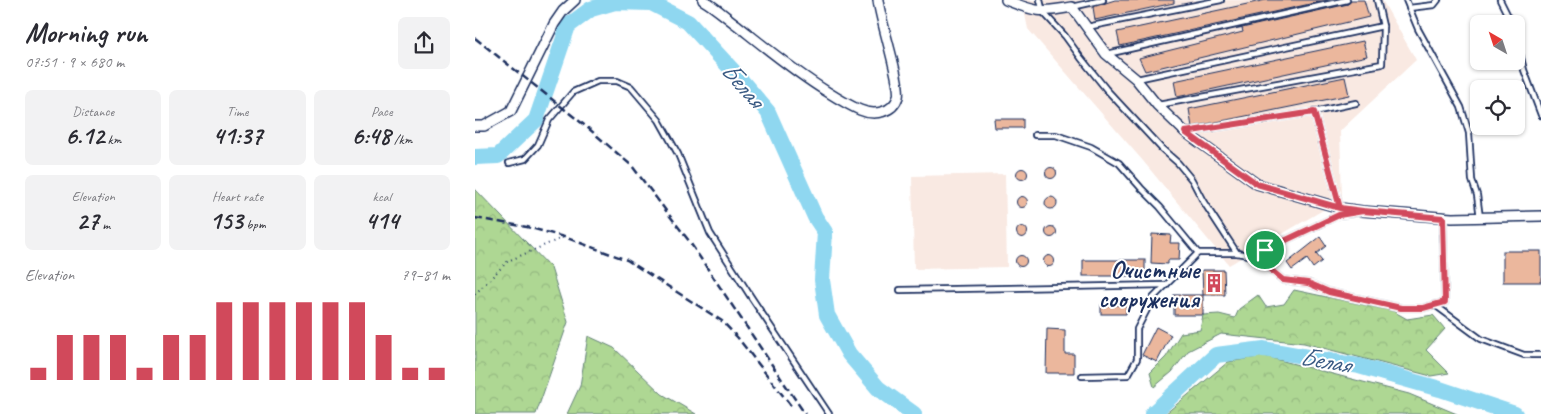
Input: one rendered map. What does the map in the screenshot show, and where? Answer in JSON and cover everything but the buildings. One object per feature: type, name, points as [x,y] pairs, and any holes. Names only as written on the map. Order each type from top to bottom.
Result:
[{"type":"street","points":[[475,126],[484,126],[511,111],[554,24],[575,0]]},
{"type":"street","points":[[703,0],[808,80],[861,111],[877,113],[894,106],[899,96],[898,82],[878,0]]},
{"type":"street","points":[[1006,0],[1043,12],[1073,7],[1106,54],[1136,79],[1157,105],[1185,132],[1257,184],[1340,208],[1363,211],[1443,218],[1541,216]]},
{"type":"lane","points":[[1040,0],[1043,12],[1065,36],[1106,89],[1161,148],[1178,163],[1192,180],[1203,202],[1237,253]]},
{"type":"lane","points":[[1073,7],[1103,0]]},
{"type":"lane","points":[[1086,27],[1221,0]]},
{"type":"lane","points":[[1106,54],[1347,0]]},
{"type":"lane","points":[[1157,105],[1382,64],[1383,26],[1377,0]]},
{"type":"lane","points":[[1406,0],[1418,29],[1461,107],[1466,121],[1469,133],[1472,180],[1477,195],[1480,218]]},
{"type":"lane","points":[[1409,8],[1434,5],[1438,0]]},
{"type":"lane","points":[[1499,0],[1507,15]]},
{"type":"lane","points":[[1136,79],[1383,26]]},
{"type":"lane","points":[[1524,70],[1541,116]]},
{"type":"lane","points":[[509,163],[525,159],[538,145],[549,120],[573,92],[598,81],[617,81],[631,87],[659,120],[673,146],[710,233],[829,414]]},
{"type":"lane","points":[[1185,132],[1356,104]]},
{"type":"lane","points":[[1314,112],[1340,208]]},
{"type":"lane","points":[[1035,135],[1056,135],[1091,147],[1119,163],[1160,207],[1198,254]]},
{"type":"lane","points":[[1082,376],[1128,375],[1137,359],[1137,330],[1153,298],[1198,254],[1237,253],[1249,255],[1265,250],[1339,215],[1363,211]]},
{"type":"lane","points":[[1265,250],[1267,263],[1272,271],[1283,280],[1308,283],[1329,292],[1401,308],[1423,308],[1445,302],[1443,218]]},
{"type":"lane","points":[[900,290],[1165,285]]},
{"type":"lane","points":[[1435,305],[1481,339],[1524,356],[1541,355]]},
{"type":"path","points":[[475,294],[509,261],[564,237]]},
{"type":"shaded area","points":[[1022,0],[1382,0],[1416,60],[1340,131],[1342,199],[1229,265],[1143,161],[1028,29]]},
{"type":"shaded area","points":[[1005,174],[1007,267],[914,269],[912,176]]},
{"type":"green space","points":[[475,189],[551,268],[568,322],[536,414],[475,414]]},
{"type":"green space","points":[[1294,290],[1393,311],[1407,319],[1433,315],[1445,329],[1426,350],[1449,373],[1431,376],[1304,343],[1221,334],[1188,351],[1172,372],[1154,387],[1150,373],[1166,357],[1181,333],[1200,330],[1203,315],[1219,314],[1235,318],[1239,309],[1258,295],[1266,307],[1284,304]]},
{"type":"green space","points":[[588,336],[614,348],[662,394],[696,414],[567,414],[580,386]]},
{"type":"green space","points":[[1264,356],[1409,394],[1457,414],[1165,414],[1228,362]]},
{"type":"waterway","name":"Белая","points":[[475,157],[498,156],[536,120],[568,26],[591,9],[615,2],[651,3],[688,22],[768,112],[815,217],[825,232],[822,280],[827,315],[849,354],[878,388],[914,414]]},
{"type":"waterway","name":"Белая","points":[[1152,414],[1216,355],[1264,349],[1359,366],[1440,389],[1515,414]]},
{"type":"railway","points":[[475,38],[588,128],[632,166],[689,241],[805,414]]},
{"type":"railway","points":[[475,218],[527,227],[564,237],[627,260],[722,321],[738,338],[792,407]]},
{"type":"place","name":"Очистные сооружения","points":[[1214,283]]},
{"type":"route","points":[[1265,250],[1267,263],[1272,271],[1283,280],[1308,283],[1329,292],[1401,308],[1423,308],[1445,302],[1443,218],[1340,208],[1314,112],[1185,132],[1257,184],[1340,208],[1363,211],[1339,215],[1265,250]]}]
